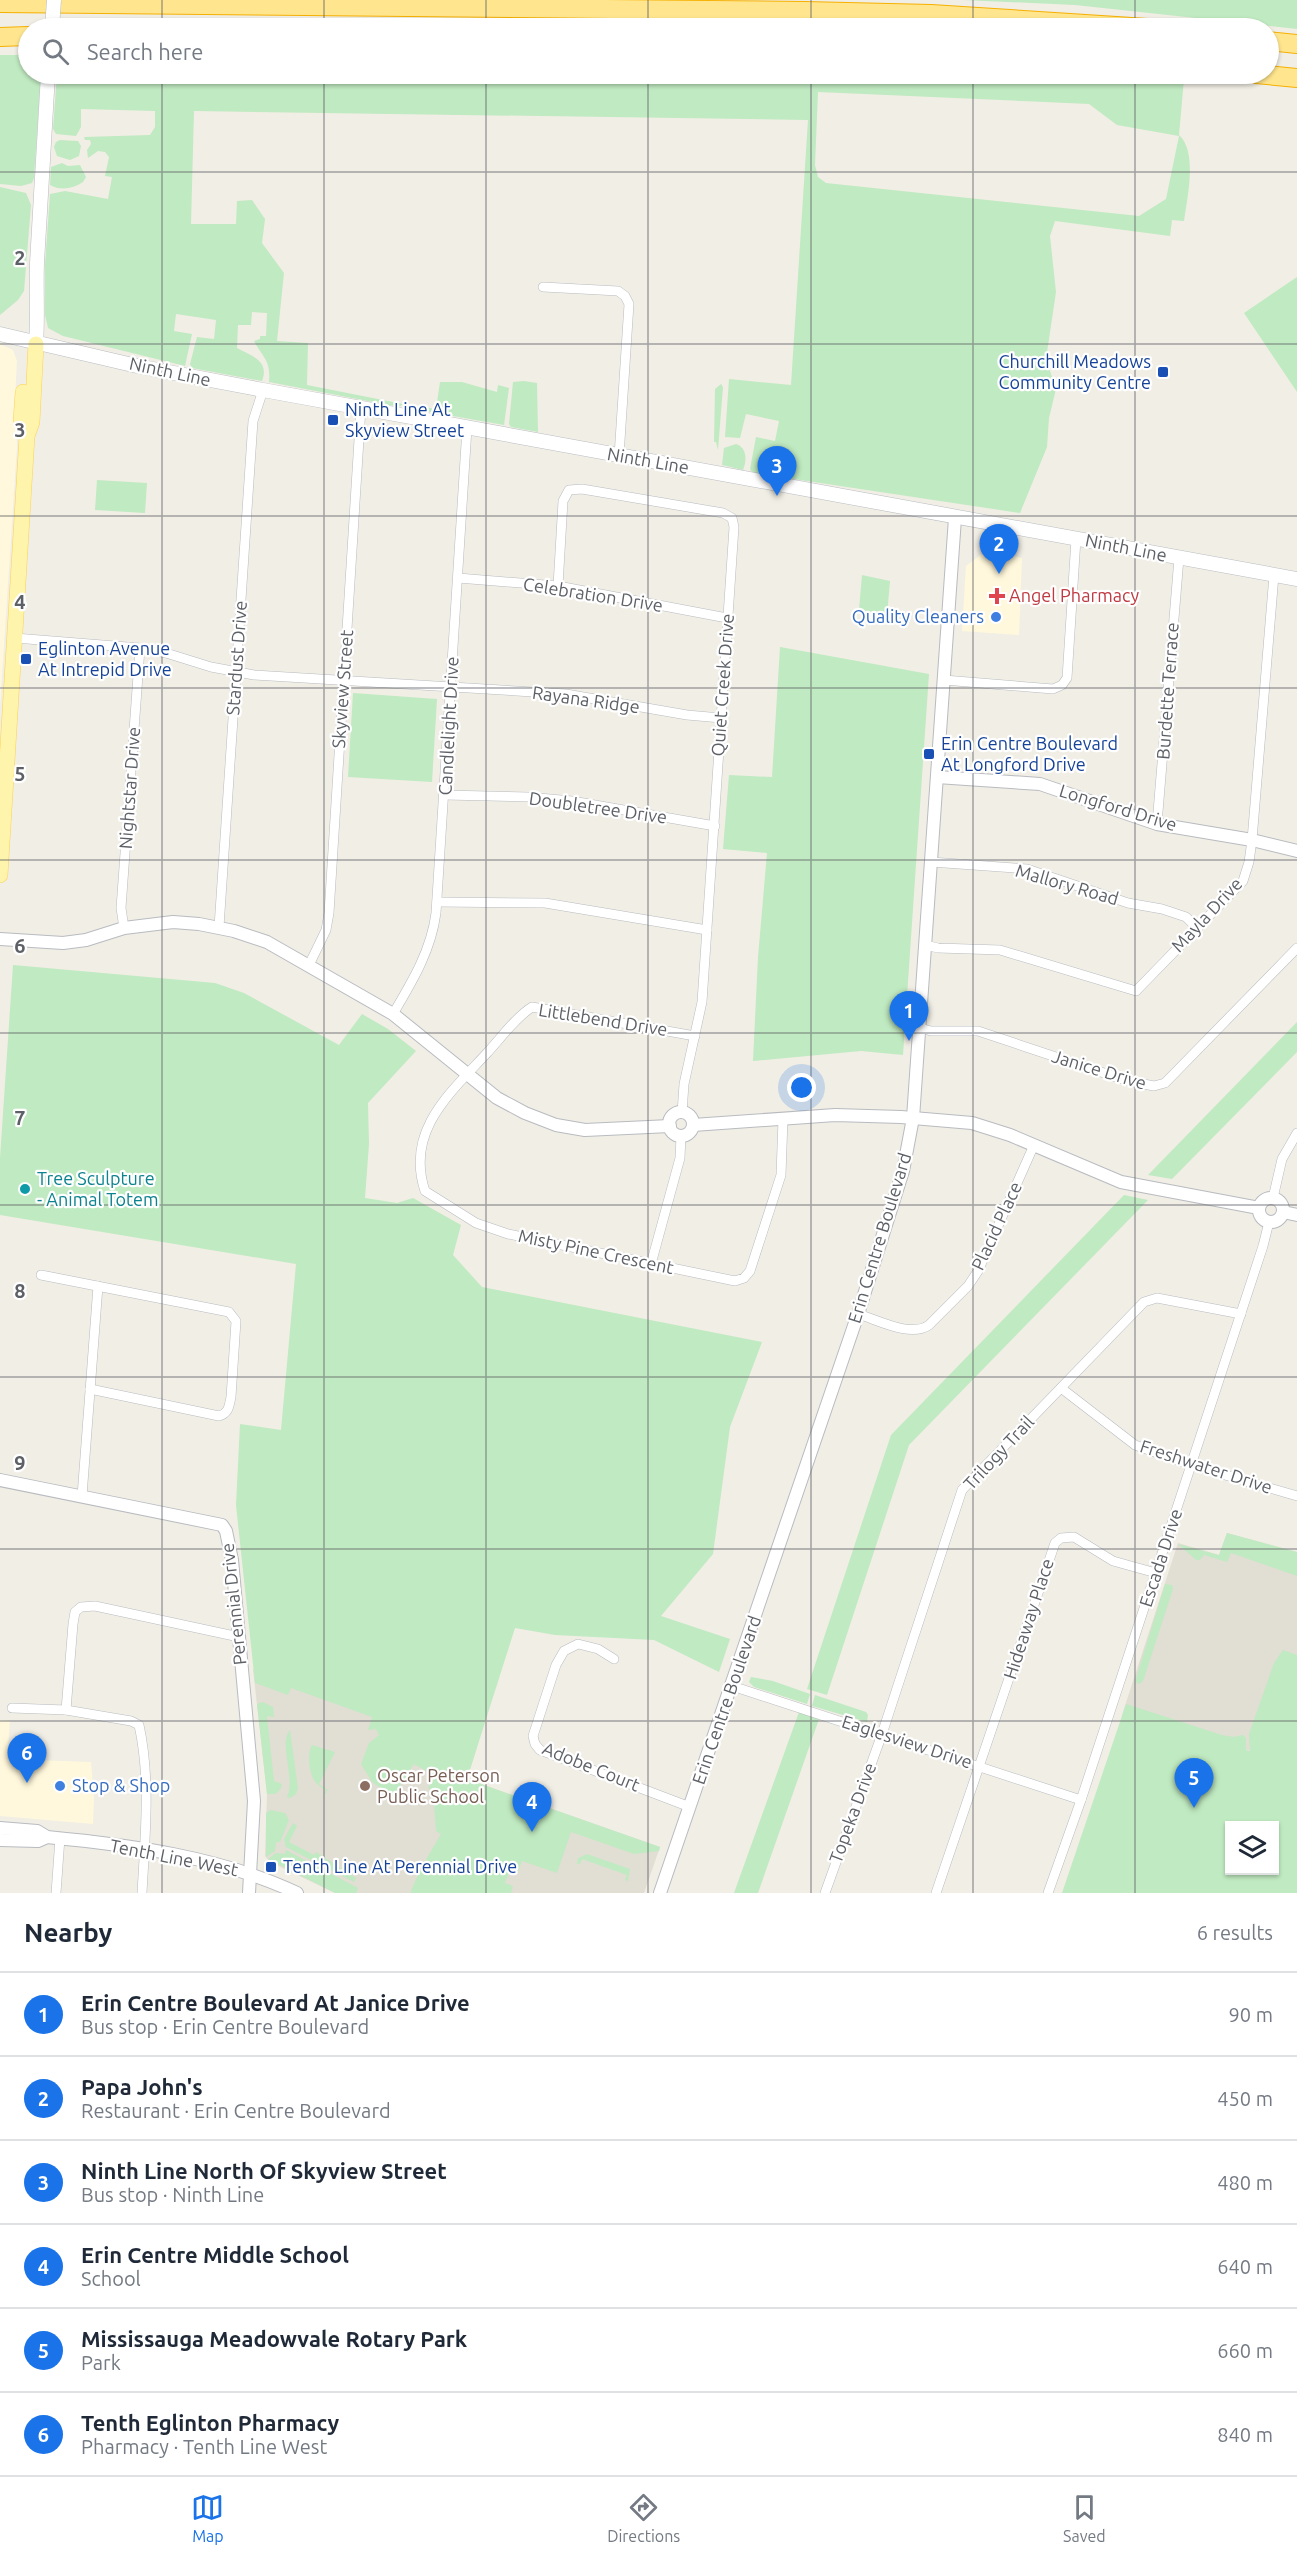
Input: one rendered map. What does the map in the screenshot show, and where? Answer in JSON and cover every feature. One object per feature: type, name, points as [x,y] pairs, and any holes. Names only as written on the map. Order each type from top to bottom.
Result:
[{"type":"highway","points":[[0,3],[202,2],[840,12],[983,18]]},
{"type":"highway","points":[[0,35],[18,34]]},
{"type":"highway","points":[[1279,42],[1297,44]]},
{"type":"highway","points":[[1279,76],[1297,78]]},
{"type":"main road","points":[[53,18],[54,0]]},
{"type":"main road","points":[[0,875],[27,436],[32,422],[31,343],[38,307],[36,292],[47,84]]},
{"type":"main road","name":"Ninth Line","points":[[0,334],[31,343],[263,390],[1297,579]]},
{"type":"street","points":[[543,286],[618,291],[625,296],[629,304],[619,456]]},
{"type":"street","name":"Stardust Drive","points":[[219,927],[253,421],[263,390]]},
{"type":"street","name":"Skyview Street","points":[[309,965],[326,930],[329,913],[361,408]]},
{"type":"street","name":"Candlelight Drive","points":[[393,1014],[424,957],[435,922],[467,428]]},
{"type":"street","name":"Quiet Creek Drive","points":[[558,586],[563,501],[569,490],[582,489],[723,513],[732,518],[734,527],[702,1002],[684,1084],[682,1113]]},
{"type":"street","name":"Erin Centre Boulevard","points":[[660,1893],[858,1314],[903,1171],[913,1118],[955,518]]},
{"type":"street","points":[[944,680],[1053,689],[1062,685],[1067,678],[1076,539]]},
{"type":"street","name":"Burdette Terrace","points":[[1157,824],[1179,558]]},
{"type":"street","name":"Mayla Drive","points":[[925,945],[938,948],[1000,950],[1136,991],[1243,880],[1249,862],[1252,840],[1274,575]]},
{"type":"street","name":"Celebration Drive","points":[[458,578],[558,586],[727,618]]},
{"type":"street","name":"Rayana Ridge","points":[[15,638],[140,648],[236,672],[566,694],[687,715],[721,718]]},
{"type":"street","name":"Nightstar Drive","points":[[124,928],[121,908],[140,648]]},
{"type":"street","name":"Longford Drive","points":[[937,777],[1040,784],[1157,824],[1252,840],[1297,851]]},
{"type":"street","name":"Doubletree Drive","points":[[445,795],[528,796],[572,801],[715,826]]},
{"type":"street","name":"Mallory Road","points":[[931,862],[1027,869],[1128,903],[1162,909],[1186,917],[1197,928]]},
{"type":"street","points":[[437,902],[545,903],[707,930]]},
{"type":"street","points":[[0,939],[63,943],[124,928],[173,922],[219,927],[267,942],[393,1014],[512,1107],[556,1125],[585,1130],[670,1126]]},
{"type":"street","name":"Janice Drive","points":[[920,1028],[931,1031],[978,1032],[1128,1081],[1154,1086],[1165,1083],[1297,948]]},
{"type":"street","name":"Littlebend Drive","points":[[468,1074],[532,1007],[695,1036]]},
{"type":"street","name":"Misty Pine Crescent","points":[[468,1074],[441,1103],[427,1126],[423,1142],[421,1179],[425,1191],[476,1223],[500,1232],[735,1281],[744,1278],[750,1271],[781,1175],[783,1119]]},
{"type":"street","points":[[682,1113],[690,1116],[693,1125],[688,1134],[681,1139],[670,1126],[674,1116],[682,1113]]},
{"type":"street","points":[[693,1125],[835,1115],[972,1123],[1010,1135],[1121,1182],[1259,1208]]},
{"type":"street","points":[[1273,1198],[1282,1159],[1297,1133]]},
{"type":"street","points":[[651,1264],[659,1227],[680,1158],[681,1139]]},
{"type":"street","name":"Placid Place","points":[[858,1314],[913,1330],[924,1329],[929,1325],[968,1286],[978,1271],[1034,1145]]},
{"type":"street","points":[[1273,1198],[1281,1203],[1283,1212],[1278,1220],[1269,1222],[1263,1219],[1259,1208],[1264,1200],[1273,1198]]},
{"type":"street","points":[[1283,1212],[1297,1215]]},
{"type":"street","name":"Escada Drive","points":[[1048,1893],[1156,1573],[1269,1222]]},
{"type":"street","points":[[41,1275],[229,1312],[236,1321],[229,1409],[224,1414],[219,1416],[90,1389]]},
{"type":"street","points":[[82,1496],[98,1286]]},
{"type":"street","name":"Trilogy Trail","points":[[882,1734],[962,1490],[1146,1300],[1157,1299],[1241,1314]]},
{"type":"street","name":"Freshwater Drive","points":[[1061,1388],[1136,1445],[1191,1465],[1297,1496]]},
{"type":"street","name":"Perennial Drive","points":[[0,1480],[222,1526],[226,1531],[232,1560],[254,1801],[249,1893]]},
{"type":"street","name":"Hideaway Place","points":[[980,1767],[1055,1543],[1060,1538],[1074,1537],[1113,1561],[1156,1573]]},
{"type":"street","points":[[66,1710],[73,1623],[75,1612],[81,1606],[115,1610],[239,1637]]},
{"type":"street","name":"Adobe Court","points":[[614,1659],[598,1649],[578,1644],[564,1652],[556,1665],[533,1736],[535,1744],[540,1750],[690,1807]]},
{"type":"street","name":"Eaglesview Drive","points":[[732,1686],[1081,1800]]},
{"type":"street","points":[[12,1708],[66,1710],[131,1721],[139,1725],[143,1746],[146,1805],[142,1893]]},
{"type":"street","name":"Topeka Drive","points":[[825,1893],[882,1734]]},
{"type":"street","points":[[936,1893],[980,1767]]},
{"type":"street","name":"Tenth Line West","points":[[0,1828],[37,1831],[47,1837],[145,1850],[250,1873],[297,1893]]},
{"type":"street","name":"Tenth Line West","points":[[0,1840],[38,1841],[47,1837]]},
{"type":"street","points":[[56,1893],[60,1838]]},
{"type":"shaded area","points":[[0,344],[13,350],[17,361],[15,398],[17,446],[0,707]]},
{"type":"shaded area","points":[[986,551],[1022,558],[1019,635],[962,631],[966,566]]},
{"type":"shaded area","points":[[1227,1533],[1297,1552],[1297,1764],[1122,1715],[1178,1543],[1219,1555]]},
{"type":"shaded area","name":"Oscar Peterson Public School","points":[[253,1669],[477,1747],[467,1779],[660,1847],[644,1893],[335,1893],[270,1862],[265,1856],[267,1794]]},
{"type":"shaded area","points":[[0,1720],[10,1721],[7,1759],[91,1762],[94,1798],[93,1824],[0,1816]]},
{"type":"green space","points":[[963,0],[1297,0],[1297,29],[1279,27],[1279,18],[1195,18],[1075,5]]},
{"type":"green space","points":[[0,55],[18,55],[18,84],[40,84],[34,178],[32,183],[21,186],[0,184]]},
{"type":"green space","points":[[56,84],[1184,84],[1179,135],[1188,152],[1190,176],[1184,221],[1172,220],[1170,236],[1055,221],[1050,236],[1056,292],[1046,359],[1056,389],[1049,418],[1047,447],[1020,513],[753,473],[750,469],[756,437],[775,441],[779,421],[746,414],[740,438],[725,437],[729,379],[791,385],[808,120],[194,111],[191,224],[236,224],[237,201],[252,200],[265,219],[262,243],[284,273],[277,341],[308,343],[307,385],[403,404],[399,407],[269,382],[268,364],[254,341],[260,339],[260,336],[266,336],[267,313],[252,312],[251,325],[238,325],[237,348],[261,363],[264,374],[262,381],[192,368],[190,364],[197,337],[214,339],[216,320],[176,314],[174,331],[192,334],[185,366],[63,336],[48,328],[45,315],[45,265],[50,194],[65,191],[108,199],[112,177],[105,176],[109,157],[105,152],[98,151],[88,158],[87,150],[91,144],[90,140],[85,140],[84,137],[150,135],[155,127],[155,111],[81,109],[81,127],[76,136],[56,134],[53,129]],"holes":[[[818,92],[1089,104],[1117,125],[1179,136],[1166,199],[1139,216],[826,183],[818,177],[815,165]]]},
{"type":"green space","points":[[60,140],[78,141],[81,146],[79,156],[70,160],[57,156],[54,147]]},
{"type":"green space","points":[[62,163],[68,166],[80,165],[86,177],[83,182],[66,188],[50,185],[51,167]]},
{"type":"green space","points":[[0,187],[26,193],[31,205],[24,291],[18,300],[0,315]]},
{"type":"green space","points":[[1297,277],[1297,392],[1244,313]]},
{"type":"green space","points":[[440,382],[462,382],[497,392],[498,385],[509,388],[504,425],[413,409],[410,405],[436,409]]},
{"type":"green space","points":[[513,382],[537,383],[538,432],[511,427],[509,424]]},
{"type":"green space","points":[[721,384],[723,387],[718,450],[714,442],[715,389]]},
{"type":"green space","points":[[736,444],[742,448],[745,455],[743,470],[722,465],[724,448]]},
{"type":"green space","points":[[97,480],[147,483],[145,513],[95,510]]},
{"type":"green space","points":[[862,575],[890,581],[887,615],[859,610]]},
{"type":"green space","points":[[780,647],[929,674],[903,1055],[861,1051],[753,1061],[758,957],[767,853],[723,849],[729,775],[772,777]]},
{"type":"green space","points":[[353,693],[437,699],[432,782],[348,777]]},
{"type":"green space","points":[[13,965],[215,983],[244,993],[339,1045],[362,1014],[388,1029],[416,1051],[368,1103],[369,1144],[365,1198],[397,1203],[413,1198],[461,1225],[453,1255],[482,1287],[762,1342],[730,1427],[713,1554],[661,1616],[730,1639],[719,1672],[654,1640],[555,1635],[515,1628],[467,1779],[660,1847],[659,1851],[634,1854],[571,1832],[557,1873],[522,1861],[517,1874],[509,1872],[505,1883],[513,1886],[511,1893],[410,1893],[421,1868],[441,1834],[436,1831],[434,1805],[440,1796],[428,1788],[435,1776],[414,1764],[393,1796],[372,1782],[361,1764],[369,1743],[379,1735],[376,1729],[368,1730],[372,1717],[291,1688],[288,1695],[255,1683],[236,1505],[240,1424],[281,1430],[296,1264],[0,1215],[0,1158]]},
{"type":"green space","points":[[1297,1022],[1297,1052],[1172,1179],[1148,1175]]},
{"type":"green space","points":[[1124,1195],[1148,1200],[909,1445],[827,1695],[807,1689],[891,1435]]},
{"type":"green space","points":[[1227,1533],[1297,1552],[1297,1576],[1231,1553],[1227,1562],[1204,1555],[1200,1560],[1196,1560],[1178,1544],[1219,1555]]},
{"type":"green space","points":[[1165,1584],[1172,1585],[1173,1589],[1143,1681],[1139,1684],[1135,1682]]},
{"type":"green space","points":[[1283,1650],[1297,1655],[1297,1893],[1062,1893],[1126,1704],[1222,1735],[1233,1737],[1243,1735],[1246,1738],[1246,1750],[1250,1751],[1249,1734],[1274,1663]]},
{"type":"green space","points":[[751,1677],[773,1681],[810,1694],[807,1704],[754,1687],[749,1682]]},
{"type":"green space","points":[[815,1695],[866,1712],[867,1722],[812,1706]]},
{"type":"green space","points":[[263,1702],[273,1707],[274,1717],[267,1716],[274,1781],[282,1784],[280,1790],[275,1794],[267,1794],[257,1704]]},
{"type":"green space","points":[[799,1712],[819,1719],[758,1893],[734,1893]]},
{"type":"green space","points":[[290,1730],[298,1788],[296,1794],[290,1798],[287,1797],[290,1780],[286,1743]]},
{"type":"green space","points":[[312,1745],[335,1752],[319,1784],[328,1790],[322,1798],[326,1790],[315,1782],[310,1767],[309,1757]]},
{"type":"green space","points":[[271,1810],[285,1813],[289,1820],[280,1842],[276,1842],[275,1851],[266,1857],[266,1813]]},
{"type":"green space","points":[[293,1823],[297,1826],[289,1842],[314,1855],[316,1852],[356,1878],[354,1882],[286,1847],[284,1839]]},
{"type":"green space","points":[[286,1850],[358,1888],[356,1893],[335,1893],[268,1859],[276,1853],[285,1854]]},
{"type":"green space","points":[[587,1854],[630,1869],[628,1881],[625,1880],[627,1875],[582,1859],[580,1864],[577,1864],[578,1858]]},
{"type":"place","name":"Churchill Meadows Community Centre","points":[[1163,372]]},
{"type":"place","name":"Ninth Line At Skyview Street","points":[[333,420]]},
{"type":"place","name":"Ninth Line North Of Skyview Street","points":[[777,496]]},
{"type":"place","name":"Papa John's","points":[[999,574]]},
{"type":"place","name":"Angel Pharmacy","points":[[997,596]]},
{"type":"place","name":"Quality Cleaners","points":[[996,617]]},
{"type":"place","name":"Eglinton Avenue At Intrepid Drive","points":[[26,659]]},
{"type":"place","name":"Erin Centre Boulevard At Longford Drive","points":[[929,754]]},
{"type":"place","name":"Erin Centre Boulevard At Janice Drive","points":[[909,1041]]},
{"type":"place","name":"Tree Sculpture - Animal Totem","points":[[25,1189]]},
{"type":"place","name":"Tenth Eglinton Pharmacy","points":[[27,1783]]},
{"type":"place","name":"Stop & Shop","points":[[60,1786]]},
{"type":"place","name":"Oscar Peterson Public School","points":[[365,1786]]},
{"type":"place","name":"Mississauga Meadowvale Rotary Park","points":[[1194,1808]]},
{"type":"place","name":"Erin Centre Middle School","points":[[532,1832]]},
{"type":"place","name":"Tenth Line At Perennial Drive","points":[[271,1867]]}]
